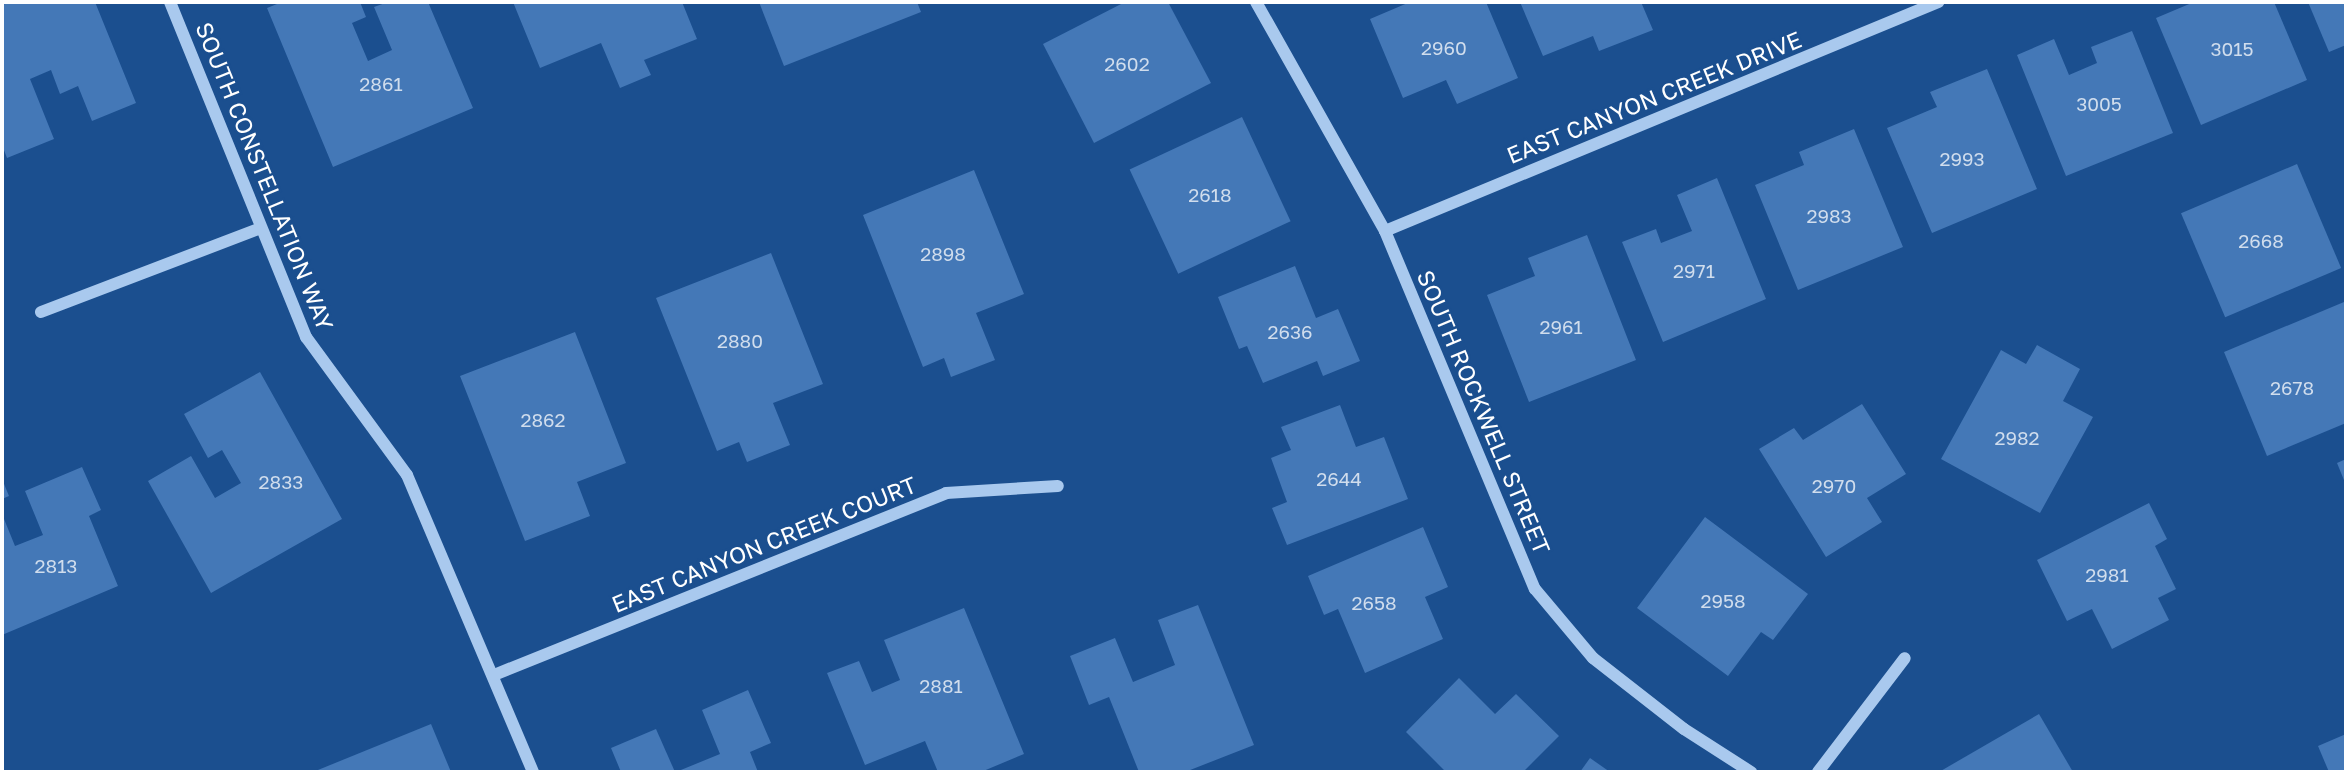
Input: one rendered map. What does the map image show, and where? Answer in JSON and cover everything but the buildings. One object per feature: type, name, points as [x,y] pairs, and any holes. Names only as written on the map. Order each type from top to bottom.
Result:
[{"type":"street","name":"SOUTH CONSTELLATION WAY","points":[[170,2],[306,337],[407,475],[533,772]]},
{"type":"street","name":"SOUTH ROCKWELL STREET","points":[[1256,2],[1385,231],[1535,589],[1593,657],[1684,729],[1751,772]]},
{"type":"street","name":"EAST CANYON CREEK DRIVE","points":[[1385,231],[1938,2]]},
{"type":"street","points":[[41,312],[261,228]]},
{"type":"street","name":"EAST CANYON CREEK COURT","points":[[494,676],[946,493],[1058,486]]},
{"type":"street","points":[[1818,772],[1905,658]]}]
